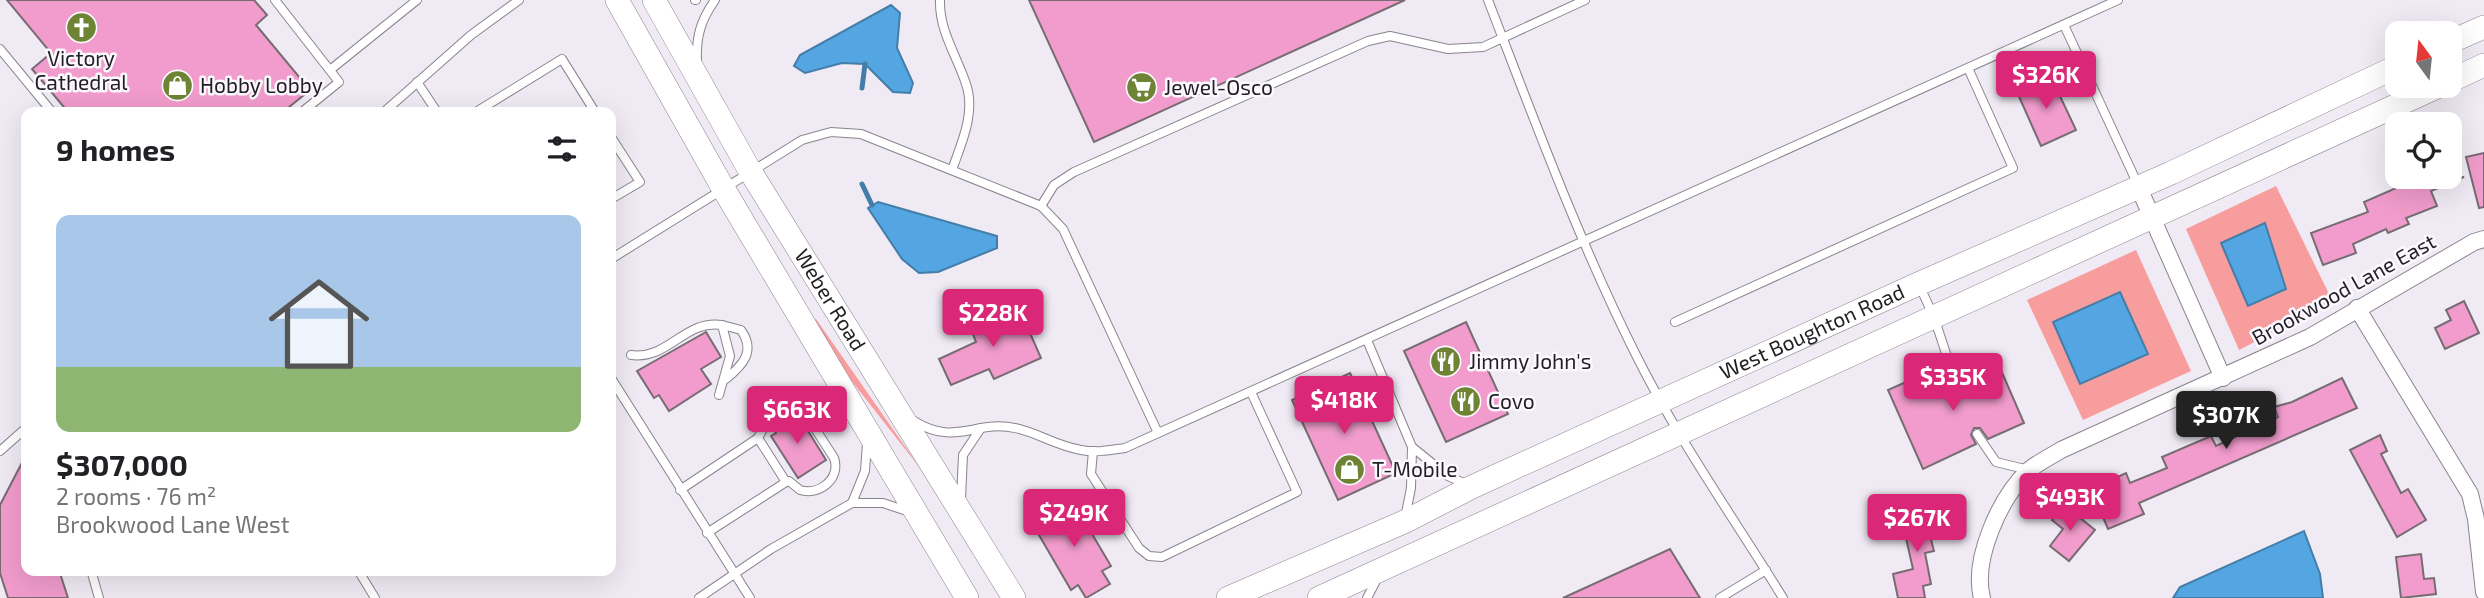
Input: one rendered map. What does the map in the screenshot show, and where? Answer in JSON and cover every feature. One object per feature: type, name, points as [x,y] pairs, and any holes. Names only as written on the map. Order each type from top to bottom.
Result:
[{"type":"main road","name":"Weber Road","points":[[653,0],[750,171],[1014,598]]},
{"type":"main road","name":"Weber Road","points":[[614,1],[967,598]]},
{"type":"main road","points":[[2462,37],[2484,27]]},
{"type":"main road","points":[[2462,75],[2484,65]]},
{"type":"main road","name":"West Boughton Road","points":[[1228,598],[1404,522],[1472,487],[1918,284],[2139,188],[2385,72]]},
{"type":"main road","name":"West Boughton Road","points":[[1319,598],[1392,562],[2413,98]]},
{"type":"street","points":[[2139,188],[2223,378]]},
{"type":"street","name":"Brookwood Lane East","points":[[1982,598],[1986,545],[2001,505],[2029,470],[2061,450],[2310,337],[2474,242],[2484,239]]},
{"type":"street","points":[[2357,308],[2477,491],[2476,519],[2484,592]]},
{"type":"lane","points":[[275,0],[339,82],[308,107]]},
{"type":"lane","points":[[330,71],[417,0]]},
{"type":"lane","points":[[390,107],[508,3],[519,0]]},
{"type":"lane","points":[[697,77],[696,40],[703,18],[715,0]]},
{"type":"lane","points":[[940,0],[944,29],[968,87],[968,125],[951,170]]},
{"type":"lane","points":[[1488,0],[1583,240],[1635,354],[1679,433],[1783,598]]},
{"type":"lane","points":[[1041,206],[1054,185],[1074,172],[1368,41],[1390,36],[1466,50],[1483,47],[1585,0]]},
{"type":"lane","points":[[899,412],[928,430],[949,435],[1002,424],[1022,428],[1078,450],[1125,448],[2118,0]]},
{"type":"lane","points":[[2064,25],[2139,188]]},
{"type":"lane","points":[[0,49],[47,107]]},
{"type":"lane","points":[[484,107],[562,59],[592,107]]},
{"type":"lane","points":[[1675,322],[2013,168],[1968,68]]},
{"type":"lane","points":[[417,82],[434,107]]},
{"type":"lane","points":[[616,256],[802,140],[831,132],[861,134],[1041,206],[1063,229],[1158,433]]},
{"type":"lane","points":[[616,145],[639,182],[616,197]]},
{"type":"lane","points":[[1918,284],[1934,317],[1957,387]]},
{"type":"lane","points":[[631,355],[647,357],[696,327],[710,323],[722,325],[741,330],[748,347],[743,364],[726,379]]},
{"type":"lane","points":[[719,395],[726,379],[730,356],[722,325]]},
{"type":"lane","points":[[1367,340],[1412,447],[1411,488],[1404,522]]},
{"type":"lane","points":[[616,386],[750,598]]},
{"type":"lane","points":[[1093,451],[1091,474],[1139,548],[1149,556],[1162,557],[1297,492],[1251,392]]},
{"type":"lane","points":[[680,490],[758,438],[766,420],[785,407],[795,404],[806,412],[834,458],[836,471],[832,480],[811,491],[800,490],[789,481],[786,482],[707,533]]},
{"type":"lane","points":[[962,512],[960,479],[963,455],[981,428]]},
{"type":"lane","points":[[852,503],[865,471],[867,429]]},
{"type":"lane","points":[[0,451],[21,432]]},
{"type":"lane","points":[[1977,434],[1996,462],[2029,470]]},
{"type":"lane","points":[[758,438],[786,482]]},
{"type":"lane","points":[[1412,447],[1448,476],[1472,487]]},
{"type":"lane","points":[[699,598],[852,503],[872,501],[892,504],[919,516]]},
{"type":"lane","points":[[1367,598],[1370,587],[1392,562]]},
{"type":"lane","points":[[1720,598],[1766,570]]},
{"type":"lane","points":[[93,576],[99,598]]},
{"type":"lane","points":[[362,576],[375,598]]},
{"type":"shaded area","points":[[2276,186],[2333,302],[2239,350],[2186,229]]},
{"type":"shaded area","points":[[2136,250],[2191,371],[2083,420],[2027,300]]},
{"type":"shaded area","points":[[816,319],[920,468],[850,379],[814,320]]},
{"type":"water","points":[[891,5],[900,13],[897,48],[913,83],[910,93],[893,92],[865,64],[842,63],[805,73],[794,66],[800,55]]},
{"type":"water","points":[[878,202],[997,236],[997,248],[938,272],[919,273],[902,259],[868,208]]},
{"type":"water","points":[[2265,223],[2286,289],[2248,306],[2221,243]]},
{"type":"water","points":[[2120,292],[2148,354],[2080,384],[2053,322]]},
{"type":"water","points":[[2304,531],[2320,574],[2323,598],[2173,598],[2180,587]]},
{"type":"building","points":[[7,0],[254,0],[267,15],[256,25],[310,90],[289,107],[64,107],[32,69],[51,53]]},
{"type":"building","name":"Jewel-Osco","points":[[1029,0],[1405,0],[1094,142]]},
{"type":"building","points":[[2051,77],[2076,130],[2041,146],[2017,92]]},
{"type":"building","points":[[2484,153],[2484,207],[2479,208],[2466,157]]},
{"type":"building","points":[[2394,189],[2436,189],[2431,191],[2437,206],[2406,218],[2409,224],[2388,233],[2386,229],[2353,244],[2356,253],[2323,265],[2311,233],[2368,212],[2364,202]]},
{"type":"building","points":[[2464,301],[2479,333],[2445,349],[2435,328],[2451,320],[2446,310]]},
{"type":"building","points":[[1019,308],[1041,358],[994,379],[989,369],[951,385],[939,359],[976,342],[969,324],[983,318],[986,323]]},
{"type":"building","points":[[1466,322],[1508,414],[1446,442],[1404,351]]},
{"type":"building","points":[[706,332],[721,357],[701,369],[711,384],[669,411],[659,395],[654,398],[637,371]]},
{"type":"building","points":[[2000,368],[2024,423],[1988,439],[1980,428],[1974,428],[1971,435],[1976,444],[1923,469],[1888,390],[1935,369],[1945,393],[1951,390],[1958,393],[1963,384]]},
{"type":"building","points":[[1350,373],[1396,473],[1338,500],[1292,400]]},
{"type":"building","points":[[2342,378],[2357,408],[2139,503],[2144,514],[2108,529],[2097,503],[2118,495],[2111,480],[2126,473],[2130,483],[2167,468],[2162,457],[2211,436],[2216,446],[2278,417],[2274,407],[2292,402]]},
{"type":"building","points":[[791,416],[794,421],[800,418],[826,460],[798,478],[771,436],[776,433],[772,428]]},
{"type":"building","points":[[2380,435],[2387,451],[2381,454],[2401,493],[2408,489],[2426,520],[2397,537],[2350,450]]},
{"type":"building","points":[[21,465],[21,576],[61,576],[68,598],[8,598],[0,573],[0,505]]},
{"type":"building","points":[[1072,500],[1111,566],[1102,571],[1110,584],[1086,598],[1078,585],[1071,590],[1032,523]]},
{"type":"building","points":[[2064,505],[2095,530],[2069,561],[2050,546],[2063,529],[2052,520]]},
{"type":"building","points":[[1936,509],[1940,525],[1928,528],[1934,551],[1925,553],[1931,584],[1923,586],[1925,598],[1898,598],[1893,574],[1913,569],[1901,516]]},
{"type":"building","points":[[1670,549],[1700,598],[1563,598]]},
{"type":"building","points":[[2421,554],[2424,579],[2434,578],[2436,594],[2401,598],[2396,557]]},
{"type":"waterway","points":[[862,88],[865,64]]},
{"type":"waterway","points":[[862,184],[872,205]]},
{"type":"place","name":"Victory Cathedral","points":[[81,27]]},
{"type":"place","name":"Hobby Lobby","points":[[177,86]]},
{"type":"place","name":"Jewel-Osco","points":[[1141,88]]},
{"type":"place","name":"Jimmy John's","points":[[1446,362]]},
{"type":"place","name":"Covo","points":[[1465,402]]},
{"type":"place","name":"T-Mobile","points":[[1349,470]]}]
